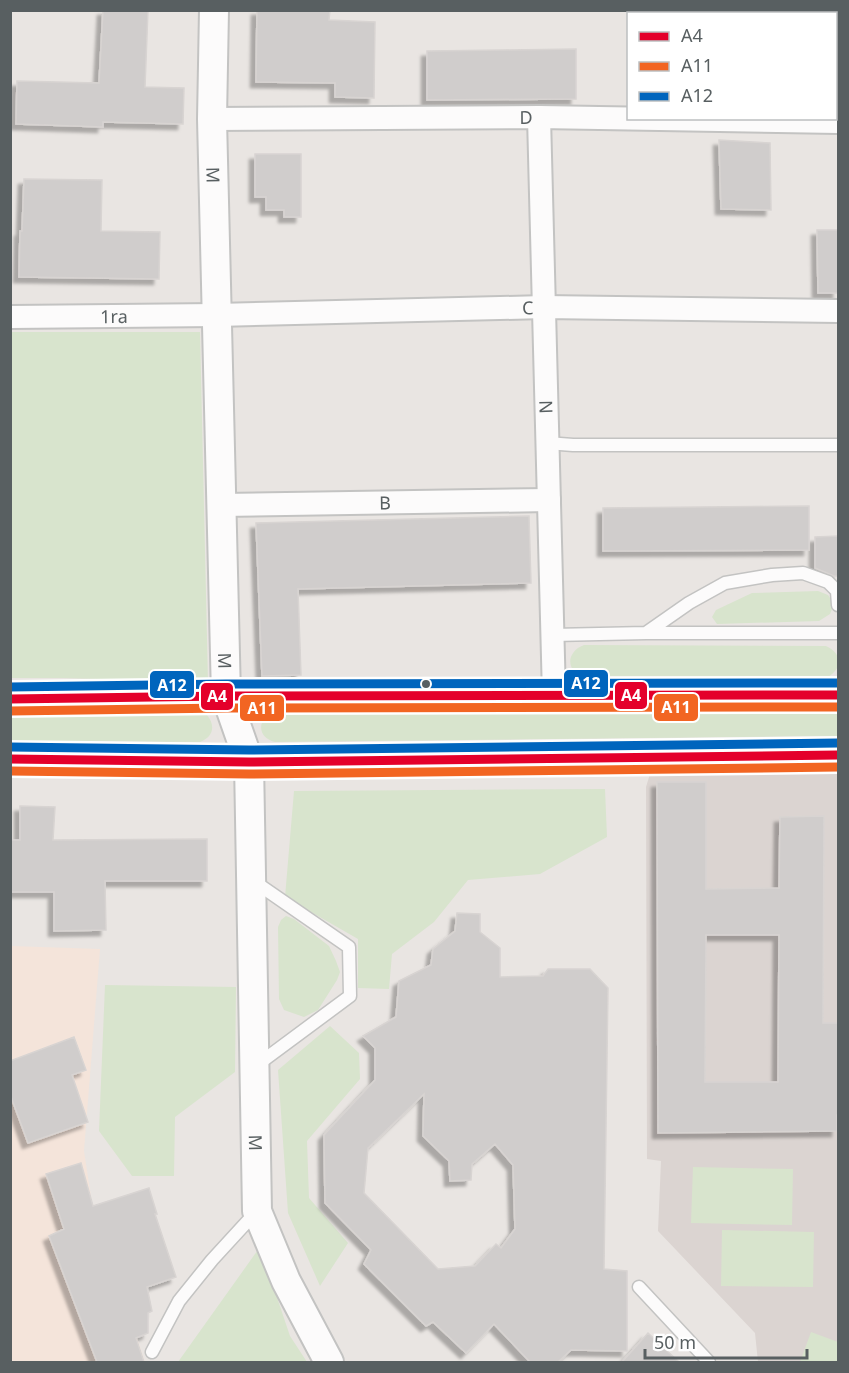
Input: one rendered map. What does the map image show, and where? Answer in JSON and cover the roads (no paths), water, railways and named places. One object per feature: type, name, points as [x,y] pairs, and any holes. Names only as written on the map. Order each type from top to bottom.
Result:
[{"type":"main road","points":[[10,699],[226,696],[838,695]]},
{"type":"main road","points":[[10,759],[249,762],[838,755]]},
{"type":"street","name":"M","points":[[214,10],[212,119],[226,696],[249,762],[257,1211],[286,1281],[329,1362]]},
{"type":"street","name":"N","points":[[539,117],[554,696]]},
{"type":"street","name":"D","points":[[212,119],[627,118]]},
{"type":"street","name":"D","points":[[718,120],[838,122]]},
{"type":"street","name":"C","points":[[217,315],[544,308],[838,311]]},
{"type":"street","name":"1ra","points":[[10,317],[217,315]]},
{"type":"street","name":"B","points":[[221,505],[549,500]]},
{"type":"lane","points":[[548,443],[573,445],[838,445]]},
{"type":"lane","points":[[646,633],[689,603],[725,583],[772,575],[803,573],[828,582],[837,591],[838,605]]},
{"type":"lane","points":[[553,635],[838,633]]},
{"type":"lane","points":[[251,880],[349,947],[350,996],[254,1067]]},
{"type":"lane","points":[[152,1352],[179,1301],[212,1260],[257,1211]]},
{"type":"lane","points":[[639,1287],[709,1362]]}]
